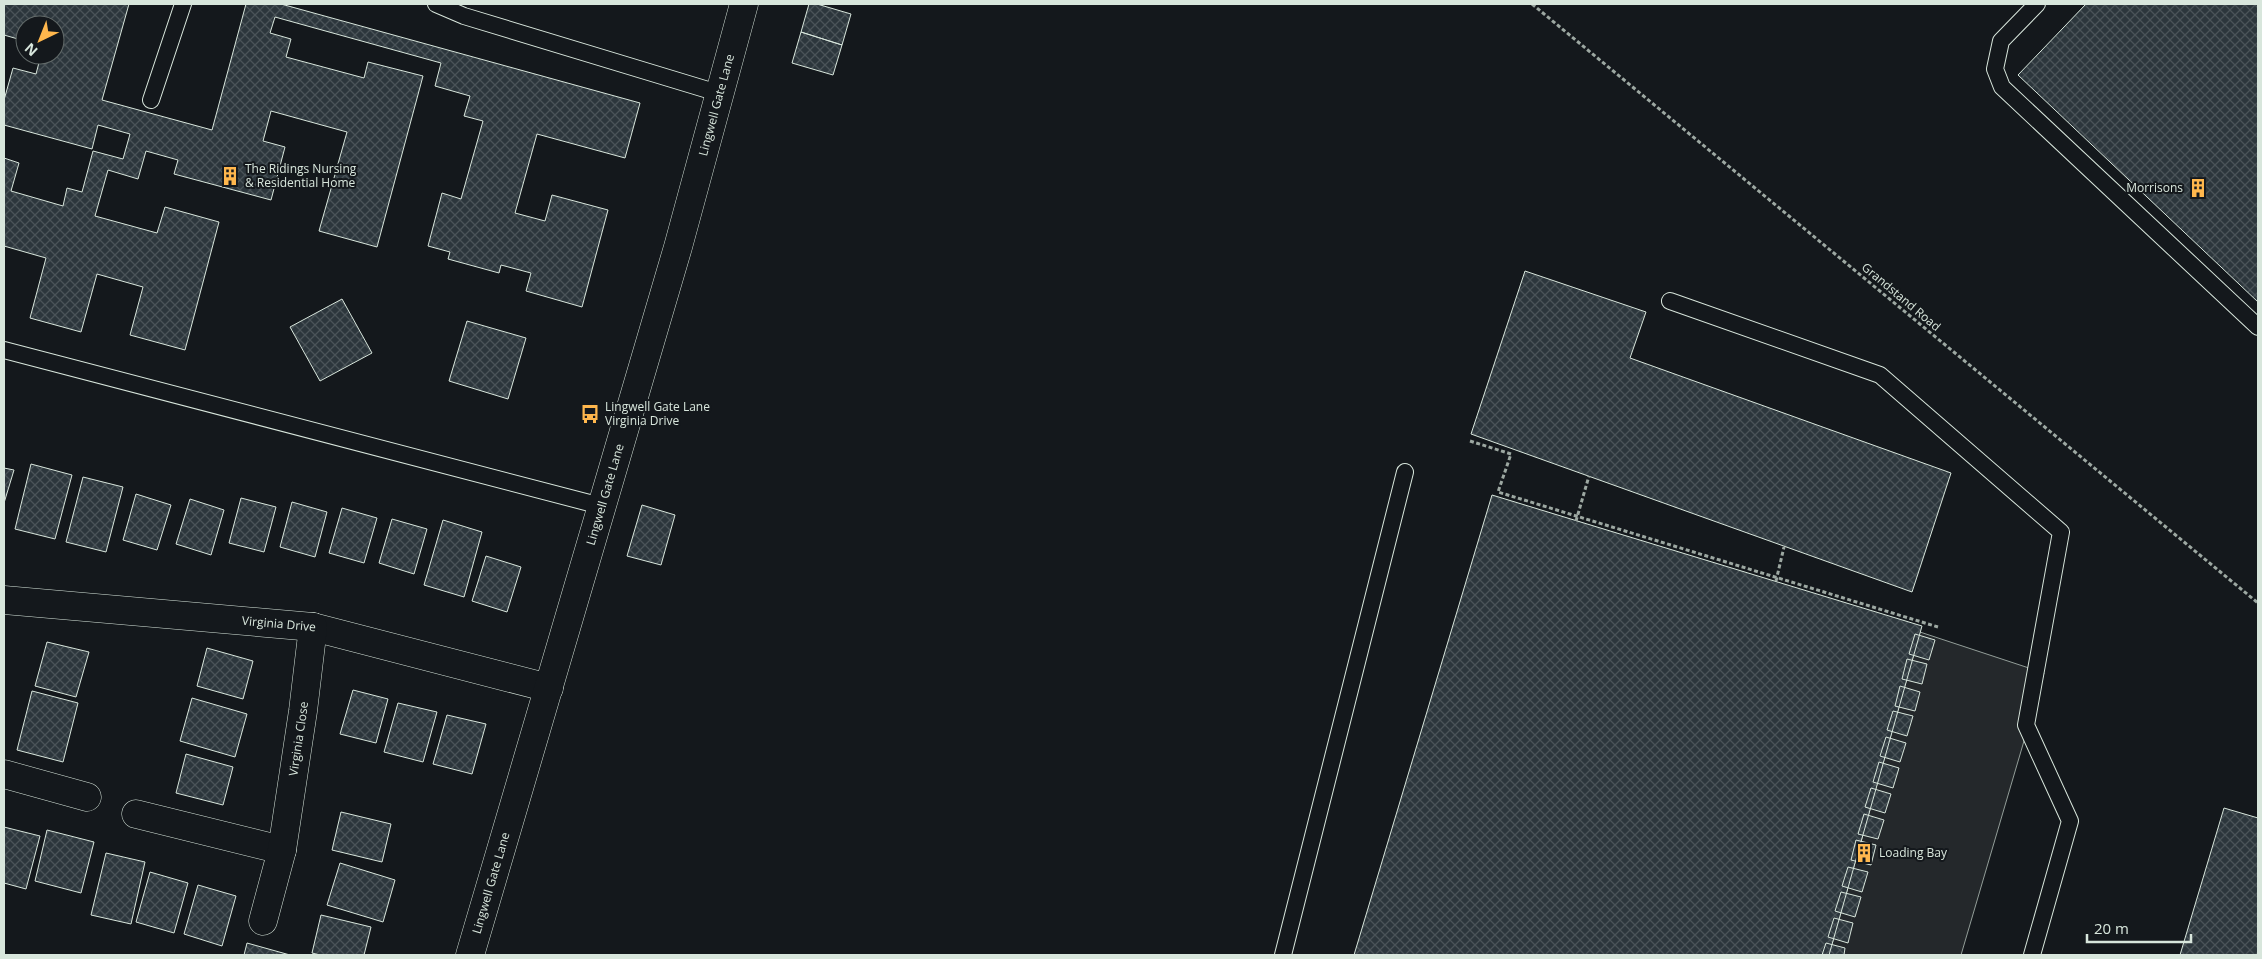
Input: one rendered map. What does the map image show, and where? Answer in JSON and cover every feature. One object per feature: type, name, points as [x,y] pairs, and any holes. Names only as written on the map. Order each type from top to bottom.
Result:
[{"type":"street","name":"Lingwell Gate Lane","points":[[470,955],[678,247],[718,93],[744,4]]},
{"type":"street","name":"Virginia Drive","points":[[4,600],[314,627],[549,688]]},
{"type":"street","name":"Virginia Close","points":[[264,921],[282,850],[304,712],[314,627]]},
{"type":"street","points":[[4,774],[87,797]]},
{"type":"street","points":[[136,814],[282,850]]},
{"type":"lane","points":[[151,100],[183,4]]},
{"type":"lane","points":[[436,4],[464,16],[718,93]]},
{"type":"lane","points":[[2038,4],[2001,41],[1995,68],[2002,87],[2258,327]]},
{"type":"lane","points":[[1670,301],[1880,375],[2061,532],[2026,725],[2070,821],[2032,955]]},
{"type":"lane","points":[[4,350],[601,506]]},
{"type":"lane","points":[[1283,955],[1405,472]]},
{"type":"path","name":"Grandstand Road","points":[[1532,4],[2258,603]]},
{"type":"path","points":[[1470,441],[1511,454],[1498,492],[1576,519],[1938,627]]},
{"type":"path","points":[[1576,519],[1589,476]]},
{"type":"path","points":[[1776,579],[1784,547]]},
{"type":"shaded area","points":[[1920,632],[2044,673],[1961,955],[1829,955]]},
{"type":"building","name":"The Ridings Nursing & Residential Home","points":[[4,4],[129,4],[102,100],[212,130],[246,4],[281,4],[640,103],[625,158],[537,134],[515,213],[545,221],[552,195],[608,210],[582,307],[526,291],[531,273],[501,265],[499,273],[448,259],[450,252],[428,246],[442,193],[461,199],[483,121],[464,116],[470,96],[435,86],[441,63],[275,17],[270,33],[291,39],[286,57],[364,78],[368,62],[423,76],[377,247],[319,231],[347,132],[271,111],[263,141],[285,147],[271,200],[174,174],[178,160],[146,151],[138,179],[108,170],[95,216],[157,233],[165,207],[219,222],[185,350],[130,335],[143,287],[97,274],[81,332],[30,318],[46,258],[4,246],[4,158],[19,163],[11,191],[63,206],[67,188],[82,192],[93,151],[123,159],[130,134],[98,125],[92,149],[4,125],[4,100],[13,68],[36,74],[38,65],[65,65],[65,15],[15,15],[15,38],[4,35]]},
{"type":"building","points":[[809,4],[817,4],[851,14],[842,45],[801,32]]},
{"type":"building","name":"Morrisons","points":[[2086,4],[2258,4],[2258,302],[2018,75]]},
{"type":"building","points":[[801,32],[842,45],[833,75],[792,63]]},
{"type":"building","points":[[1525,271],[1646,312],[1630,358],[1951,473],[1912,592],[1471,434]]},
{"type":"building","points":[[342,299],[372,353],[320,381],[290,327]]},
{"type":"building","points":[[467,321],[526,338],[508,399],[449,381]]},
{"type":"building","points":[[31,464],[72,475],[55,539],[15,529]]},
{"type":"building","points":[[4,468],[14,470],[4,503]]},
{"type":"building","points":[[83,477],[123,487],[106,552],[66,542]]},
{"type":"building","points":[[136,494],[171,505],[157,550],[123,540]]},
{"type":"building","points":[[1492,495],[1922,626],[1829,955],[1354,955]]},
{"type":"building","points":[[241,498],[276,507],[264,552],[229,543]]},
{"type":"building","points":[[190,499],[224,510],[211,555],[176,544]]},
{"type":"building","points":[[292,502],[327,512],[315,557],[280,547]]},
{"type":"building","points":[[642,505],[675,515],[661,565],[627,556]]},
{"type":"building","points":[[342,508],[377,518],[364,563],[329,553]]},
{"type":"building","points":[[392,519],[427,529],[414,574],[379,563]]},
{"type":"building","points":[[443,520],[482,532],[464,597],[424,585]]},
{"type":"building","points":[[486,556],[521,567],[507,612],[472,601]]},
{"type":"building","points":[[1915,634],[1935,640],[1929,660],[1909,654]]},
{"type":"building","points":[[47,642],[89,652],[76,697],[35,686]]},
{"type":"building","points":[[207,648],[253,661],[243,699],[197,686]]},
{"type":"building","points":[[1907,659],[1927,664],[1922,684],[1902,679]]},
{"type":"building","points":[[1900,686],[1920,692],[1915,711],[1895,706]]},
{"type":"building","points":[[353,690],[388,699],[376,743],[340,734]]},
{"type":"building","points":[[32,691],[78,703],[63,762],[17,750]]},
{"type":"building","points":[[192,698],[247,714],[235,757],[180,741]]},
{"type":"building","points":[[398,703],[437,712],[423,762],[384,752]]},
{"type":"building","points":[[1893,711],[1913,716],[1907,736],[1887,730]]},
{"type":"building","points":[[447,715],[486,724],[472,774],[433,764]]},
{"type":"building","points":[[1886,737],[1906,743],[1900,762],[1880,756]]},
{"type":"building","points":[[186,754],[233,767],[223,805],[176,793]]},
{"type":"building","points":[[1879,762],[1899,768],[1893,788],[1873,782]]},
{"type":"building","name":"Loading Bay","points":[[1871,788],[1891,794],[1885,813],[1865,807]]},
{"type":"building","points":[[2224,808],[2258,818],[2258,955],[2180,955]]},
{"type":"building","points":[[341,812],[391,824],[382,862],[332,850]]},
{"type":"building","name":"Loading Bay","points":[[1864,814],[1884,820],[1878,839],[1858,834]]},
{"type":"building","points":[[4,827],[40,836],[26,889],[4,883]]},
{"type":"building","points":[[47,830],[94,842],[81,893],[35,881]]},
{"type":"building","name":"Loading Bay","points":[[1856,840],[1876,845],[1871,865],[1851,860]]},
{"type":"building","points":[[106,853],[145,862],[131,924],[91,915]]},
{"type":"building","points":[[340,863],[395,880],[383,922],[327,905]]},
{"type":"building","name":"Loading Bay","points":[[1848,867],[1868,872],[1862,892],[1842,886]]},
{"type":"building","points":[[150,872],[188,883],[174,933],[136,922]]},
{"type":"building","points":[[198,885],[236,896],[222,946],[184,934]]},
{"type":"building","points":[[1841,892],[1861,897],[1855,917],[1835,911]]},
{"type":"building","points":[[321,915],[371,927],[364,955],[320,955],[312,953]]},
{"type":"building","points":[[1834,918],[1853,923],[1848,943],[1828,937]]},
{"type":"building","points":[[247,943],[290,955],[244,955]]},
{"type":"building","points":[[1826,943],[1845,948],[1844,955],[1822,955]]},
{"type":"place","name":"The Ridings Nursing & Residential Home","points":[[230,176]]},
{"type":"place","name":"Morrisons","points":[[2198,188]]},
{"type":"place","name":"Lingwell Gate Lane Virginia Drive","points":[[590,414]]},
{"type":"place","name":"Loading Bay","points":[[1864,853]]}]
